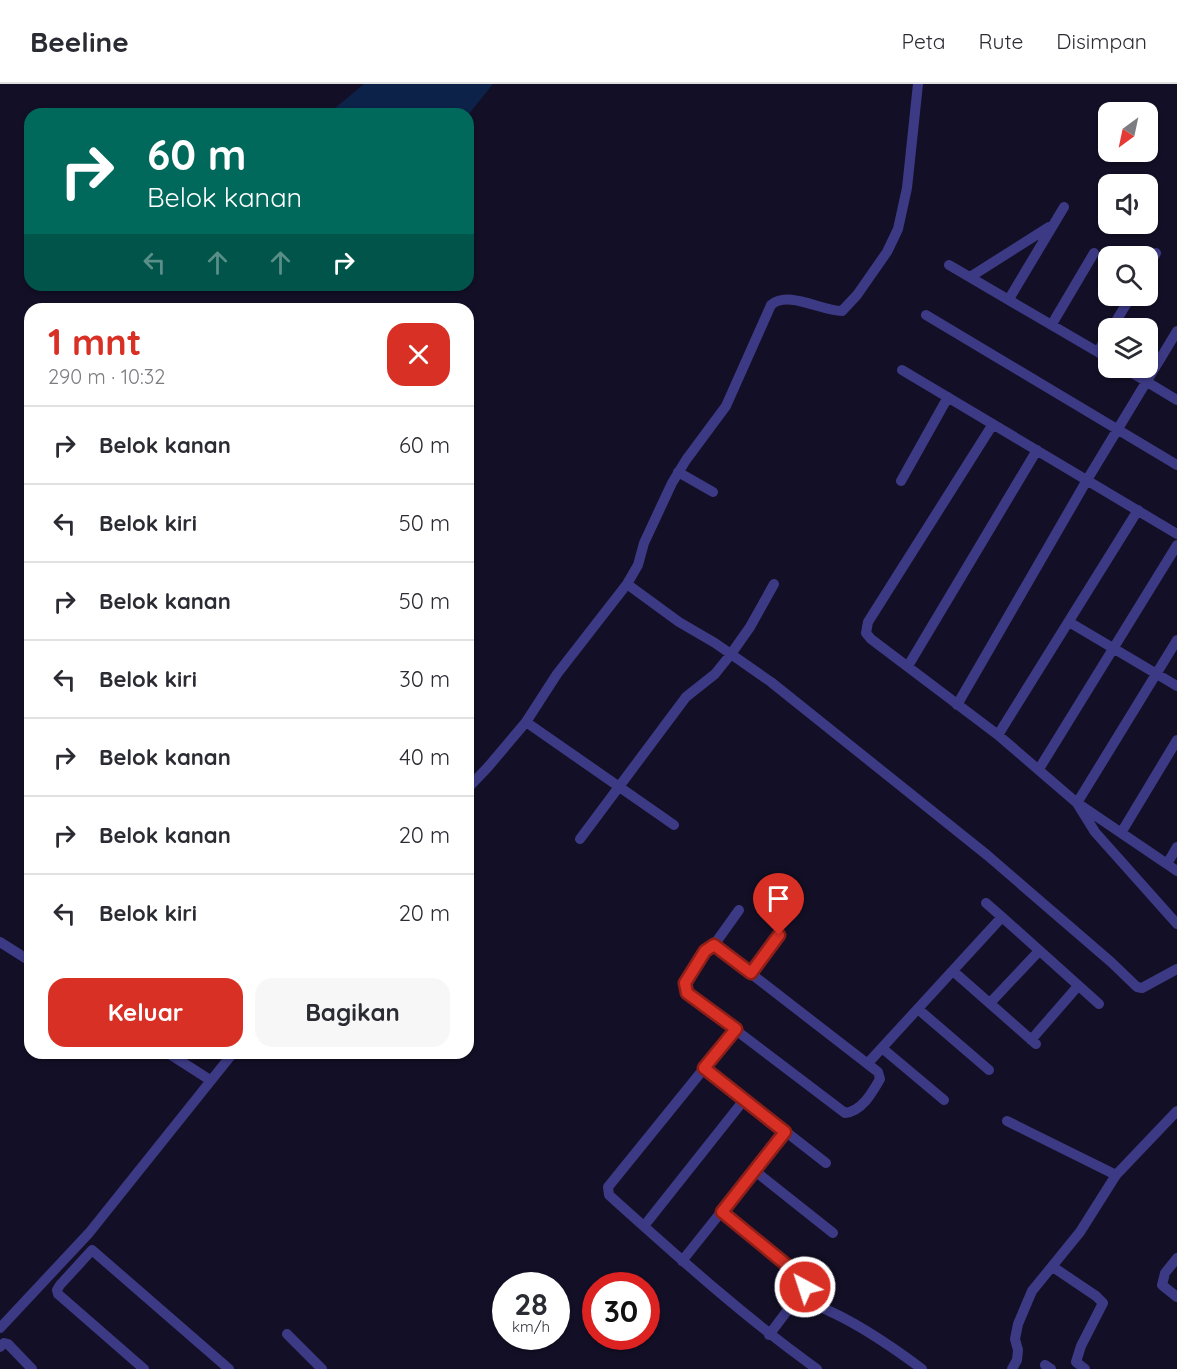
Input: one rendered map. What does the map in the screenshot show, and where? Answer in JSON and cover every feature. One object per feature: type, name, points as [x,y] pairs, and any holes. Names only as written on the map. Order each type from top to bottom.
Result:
[{"type":"street","points":[[474,782],[526,722],[557,674],[627,584],[638,565],[644,543],[678,472],[726,406],[771,305],[775,301],[789,299],[842,311],[857,295],[887,252],[898,229],[903,208],[918,84]]},
{"type":"street","points":[[1009,299],[1064,207]]},
{"type":"street","points":[[970,277],[1052,225]]},
{"type":"street","points":[[1052,324],[1094,253]]},
{"type":"street","points":[[950,265],[1098,352]]},
{"type":"street","points":[[926,315],[1177,465]]},
{"type":"street","points":[[957,705],[1087,480],[1177,332]]},
{"type":"street","points":[[903,370],[1177,534]]},
{"type":"street","points":[[1142,378],[1177,400]]},
{"type":"street","points":[[901,481],[948,397]]},
{"type":"street","points":[[993,424],[868,622],[866,633],[998,735],[1077,803],[1177,871]]},
{"type":"street","points":[[908,666],[1037,450]]},
{"type":"street","points":[[678,472],[712,492]]},
{"type":"street","points":[[998,735],[1138,510]]},
{"type":"street","points":[[1039,769],[1177,546]]},
{"type":"street","points":[[627,584],[679,622],[771,682],[987,855],[1112,962],[1137,987],[1142,988],[1177,969]]},
{"type":"street","points":[[580,839],[686,698],[715,674],[731,654],[750,627],[774,584]]},
{"type":"street","points":[[1069,622],[1177,686]]},
{"type":"street","points":[[1077,803],[1177,640]]},
{"type":"street","points":[[526,722],[674,825]]},
{"type":"street","points":[[1121,833],[1177,740]]},
{"type":"street","points":[[1077,803],[1095,832],[1177,924]]},
{"type":"street","points":[[1167,864],[1177,847]]},
{"type":"street","points":[[986,903],[1099,1004]]},
{"type":"street","points":[[714,945],[878,1072],[880,1079],[859,1108],[845,1113],[687,993],[685,983],[705,951],[714,945],[739,910]]},
{"type":"street","points":[[868,1063],[1002,917]]},
{"type":"street","points":[[751,973],[779,935]]},
{"type":"street","points":[[0,942],[24,957]]},
{"type":"street","points":[[990,1003],[1039,951]]},
{"type":"street","points":[[953,971],[1033,1042],[1078,986]]},
{"type":"street","points":[[918,1009],[989,1070]]},
{"type":"street","points":[[736,1029],[608,1187],[609,1195],[769,1335],[817,1369]]},
{"type":"street","points":[[882,1048],[944,1100]]},
{"type":"street","points":[[177,1059],[210,1080]]},
{"type":"street","points":[[0,1328],[88,1233],[228,1059]]},
{"type":"street","points":[[704,1068],[826,1163]]},
{"type":"street","points":[[644,1227],[744,1100]]},
{"type":"street","points":[[1012,1369],[1017,1360],[1018,1350],[1015,1340],[1024,1307],[1032,1291],[1080,1232],[1116,1175],[1177,1111]]},
{"type":"street","points":[[1007,1121],[1116,1175]]},
{"type":"street","points":[[682,1261],[785,1132]]},
{"type":"street","points":[[755,1171],[833,1233]]},
{"type":"street","points":[[722,1212],[805,1280],[805,1287],[769,1335]]},
{"type":"street","points":[[144,1369],[58,1294],[57,1290],[60,1285],[92,1250],[229,1369]]},
{"type":"street","points":[[1177,1258],[1165,1273],[1162,1285],[1177,1297]]},
{"type":"street","points":[[1053,1266],[1103,1303],[1081,1346],[1078,1367]]},
{"type":"street","points":[[818,1306],[838,1314],[889,1345],[922,1369]]},
{"type":"street","points":[[287,1334],[322,1369]]},
{"type":"street","points":[[0,1347],[4,1343],[8,1344],[32,1369]]},
{"type":"water","points":[[364,84],[493,84],[474,108],[335,108]]},
{"type":"route","points":[[779,935],[751,973],[714,945],[705,951],[685,983],[687,993],[694,1000],[736,1029],[704,1068],[785,1132],[722,1212],[805,1280],[805,1287]]}]
